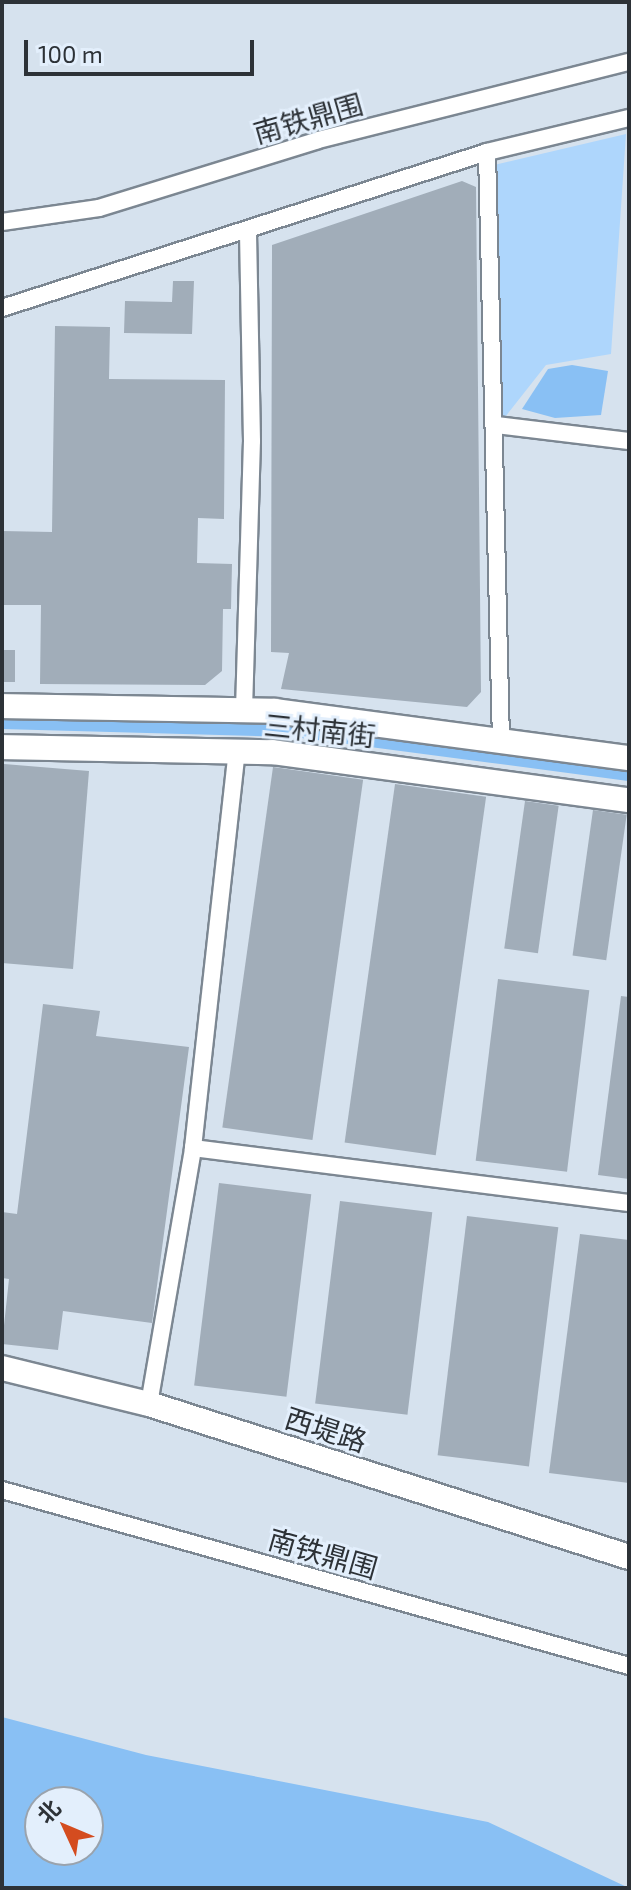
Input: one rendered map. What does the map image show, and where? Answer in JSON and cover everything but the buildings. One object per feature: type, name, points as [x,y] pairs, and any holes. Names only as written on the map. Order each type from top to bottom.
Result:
[{"type":"street","name":"南铁鼎围","points":[[2,222],[99,208],[318,140],[629,62]]},
{"type":"street","points":[[2,308],[248,233],[487,152],[629,118]]},
{"type":"street","points":[[487,152],[496,425],[501,741]]},
{"type":"street","points":[[244,710],[252,441],[248,233]]},
{"type":"street","points":[[496,425],[629,441]]},
{"type":"street","name":"三村南街","points":[[2,706],[244,710],[629,758]]},
{"type":"street","name":"三村南街","points":[[2,747],[237,751],[629,800]]},
{"type":"street","points":[[149,1404],[193,1148],[237,751]]},
{"type":"street","points":[[193,1148],[629,1203]]},
{"type":"street","name":"西堤路","points":[[2,1368],[149,1404],[629,1557]]},
{"type":"street","name":"南铁鼎围","points":[[2,1490],[629,1666]]},
{"type":"shaded area","points":[[626,134],[611,354],[546,365],[502,421],[494,165]]},
{"type":"shaded area","points":[[572,365],[608,371],[601,415],[555,418],[522,409],[548,369]]},
{"type":"shaded area","points":[[2,1717],[146,1755],[488,1822],[629,1888],[2,1888]]},
{"type":"waterway","points":[[2,721],[295,729],[629,773]]}]
